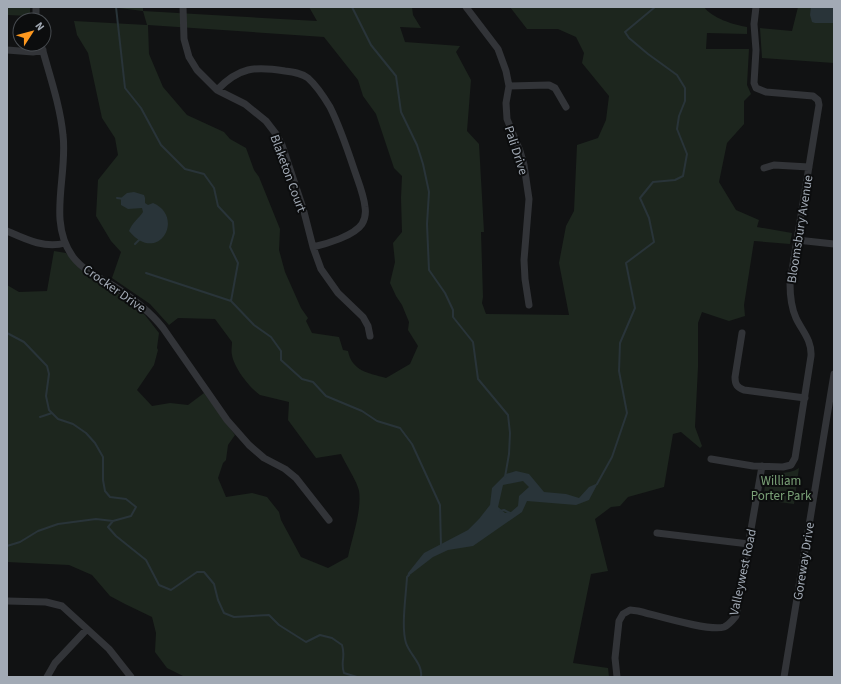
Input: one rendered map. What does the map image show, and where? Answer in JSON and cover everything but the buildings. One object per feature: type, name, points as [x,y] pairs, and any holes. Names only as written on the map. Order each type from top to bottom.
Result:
[{"type":"street","name":"Blaketon Court","points":[[183,7],[184,39],[189,57],[197,70],[216,90],[245,104],[266,121],[276,134],[282,145],[321,269],[338,293],[363,317],[368,326],[370,336]]},
{"type":"street","name":"Pali Drive","points":[[466,7],[498,49],[504,62],[509,86],[506,103],[507,119],[524,165],[529,199],[524,260],[529,305]]},
{"type":"street","name":"Bloomsbury Avenue","points":[[711,459],[762,466],[785,467],[792,463],[795,458],[811,360],[811,346],[796,318],[790,290],[818,110],[818,100],[813,96],[766,92],[760,91],[756,88],[754,83],[756,50],[754,33],[756,7]]},
{"type":"street","name":"Crocker Drive","points":[[43,52],[58,103],[63,136],[64,156],[59,214],[64,243],[82,266],[127,295],[154,317],[227,420],[249,445],[264,458],[285,469],[296,478],[329,520]]},
{"type":"street","points":[[216,90],[244,70],[253,68],[267,68],[304,75],[317,88],[329,106],[339,126],[358,180],[365,206],[365,217],[362,224],[348,235],[323,245],[313,247]]},
{"type":"street","points":[[509,86],[549,85],[555,88],[566,107]]},
{"type":"street","points":[[764,168],[774,165],[809,167]]},
{"type":"street","points":[[7,231],[30,242],[56,245],[64,243]]},
{"type":"street","points":[[797,240],[834,244]]},
{"type":"street","points":[[742,333],[735,377],[735,383],[738,388],[805,398]]},
{"type":"street","name":"Goreway Drive","points":[[784,677],[834,374]]},
{"type":"street","name":"Valleywest Road","points":[[617,677],[614,658],[619,621],[623,614],[630,610],[708,627],[720,628],[731,623],[736,616],[762,466]]},
{"type":"street","points":[[657,534],[749,544]]},
{"type":"street","points":[[7,601],[46,602],[62,606],[109,649],[131,677]]},
{"type":"street","points":[[47,677],[55,663],[87,629]]},
{"type":"green space","points":[[7,7],[30,7],[30,12],[12,12],[12,15],[7,15]]},
{"type":"green space","points":[[111,7],[143,7],[143,11]]},
{"type":"green space","points":[[309,7],[412,7],[413,15],[421,28],[400,27],[405,42],[460,46],[456,52],[471,80],[467,131],[479,144],[484,232],[481,232],[482,303],[486,314],[569,315],[559,263],[566,226],[574,211],[577,145],[598,138],[606,120],[609,96],[582,63],[584,53],[576,37],[558,29],[527,29],[510,7],[704,7],[718,18],[736,25],[747,27],[747,34],[707,33],[706,49],[749,49],[747,85],[751,94],[744,101],[744,124],[727,143],[719,182],[736,210],[759,220],[757,227],[792,233],[790,244],[754,241],[744,305],[745,316],[729,321],[702,312],[698,323],[698,367],[695,427],[702,446],[700,448],[681,432],[673,434],[664,487],[628,497],[620,506],[611,507],[595,519],[608,571],[591,574],[573,663],[608,668],[609,677],[185,677],[167,668],[155,652],[156,633],[152,617],[110,596],[92,575],[69,565],[7,562],[7,285],[19,292],[47,291],[54,251],[66,253],[80,269],[113,290],[145,315],[159,333],[158,350],[154,365],[137,390],[152,406],[170,403],[188,405],[204,393],[235,435],[228,445],[226,460],[223,463],[218,478],[226,497],[252,493],[267,497],[279,512],[281,520],[301,557],[328,568],[348,557],[358,515],[360,499],[356,483],[341,454],[316,458],[288,420],[289,402],[260,395],[243,377],[233,360],[232,342],[215,319],[178,318],[169,325],[150,304],[112,278],[121,252],[111,241],[96,216],[98,180],[118,155],[115,138],[102,118],[88,53],[77,35],[74,21],[147,25],[143,11],[317,21]],"holes":[[[148,25],[324,37],[358,80],[363,96],[376,114],[394,168],[402,176],[402,232],[393,243],[395,262],[390,283],[409,322],[408,330],[418,346],[410,364],[386,378],[367,373],[357,367],[350,358],[348,351],[343,350],[339,337],[312,333],[306,321],[308,318],[301,308],[285,272],[279,250],[280,229],[246,148],[230,139],[224,132],[187,115],[163,87],[149,54]]]},
{"type":"green space","points":[[798,7],[834,7],[834,63],[762,58],[760,28],[792,31]]},
{"type":"green space","name":"William Porter Park","points":[[799,468],[794,504],[763,500],[766,478],[774,474],[790,472]]},
{"type":"shaded area","points":[[811,7],[834,7],[834,23],[812,22],[810,15]]},
{"type":"shaded area","points":[[134,192],[144,195],[145,203],[148,205],[153,203],[163,210],[167,218],[168,227],[164,235],[158,241],[150,243],[140,240],[129,231],[143,212],[142,208],[128,209],[121,205],[121,198],[127,193]]},
{"type":"shaded area","points":[[516,471],[529,474],[544,492],[566,494],[579,498],[589,487],[598,483],[589,500],[576,505],[527,501],[522,512],[473,546],[448,550],[433,557],[407,577],[408,573],[424,553],[468,530],[479,519],[490,505],[492,488],[506,474]],"holes":[[[523,481],[529,487],[519,496],[518,506],[511,512],[505,513],[498,507],[503,485]]]},
{"type":"waterway","points":[[116,7],[125,88],[141,108],[161,145],[185,169],[204,174],[214,188],[218,206],[233,222],[234,233],[230,247],[238,263],[231,301]]},
{"type":"waterway","points":[[352,7],[371,45],[396,76],[401,112],[417,145],[423,164],[429,192],[427,224],[429,270],[445,293],[453,310],[453,317],[473,342],[478,379],[508,415],[510,433],[509,454],[505,477]]},
{"type":"waterway","points":[[597,484],[612,457],[627,413],[619,371],[620,343],[635,308],[626,263],[654,242],[649,218],[640,198],[653,182],[675,180],[683,176],[687,154],[677,129],[679,116],[685,101],[685,88],[677,75],[648,54],[629,38],[625,32],[655,7]]},
{"type":"waterway","points":[[117,198],[124,199]]},
{"type":"waterway","points":[[135,244],[139,240]]},
{"type":"waterway","points":[[146,273],[231,301],[254,325],[271,337],[281,351],[281,360],[302,379],[313,382],[326,396],[362,411],[377,421],[400,428],[412,444],[440,505],[441,547]]},
{"type":"waterway","points":[[7,333],[24,342],[47,366],[49,374],[46,396],[49,410],[58,419],[73,424],[86,433],[95,443],[103,457],[103,480],[105,491],[110,497],[126,499],[136,507],[131,516],[113,521],[96,519],[58,524],[38,531],[20,542],[7,546]]},
{"type":"waterway","points":[[40,417],[52,413]]},
{"type":"waterway","points":[[500,511],[504,510],[510,513]]},
{"type":"waterway","points":[[113,521],[108,527],[116,536],[146,560],[159,585],[171,590],[197,572],[204,572],[214,584],[218,600],[224,613],[234,617],[269,615],[279,625],[306,642],[320,635],[332,638],[342,645],[344,673],[357,677]]},
{"type":"waterway","points":[[409,575],[407,577],[404,629],[406,643],[420,668],[421,677]]}]
